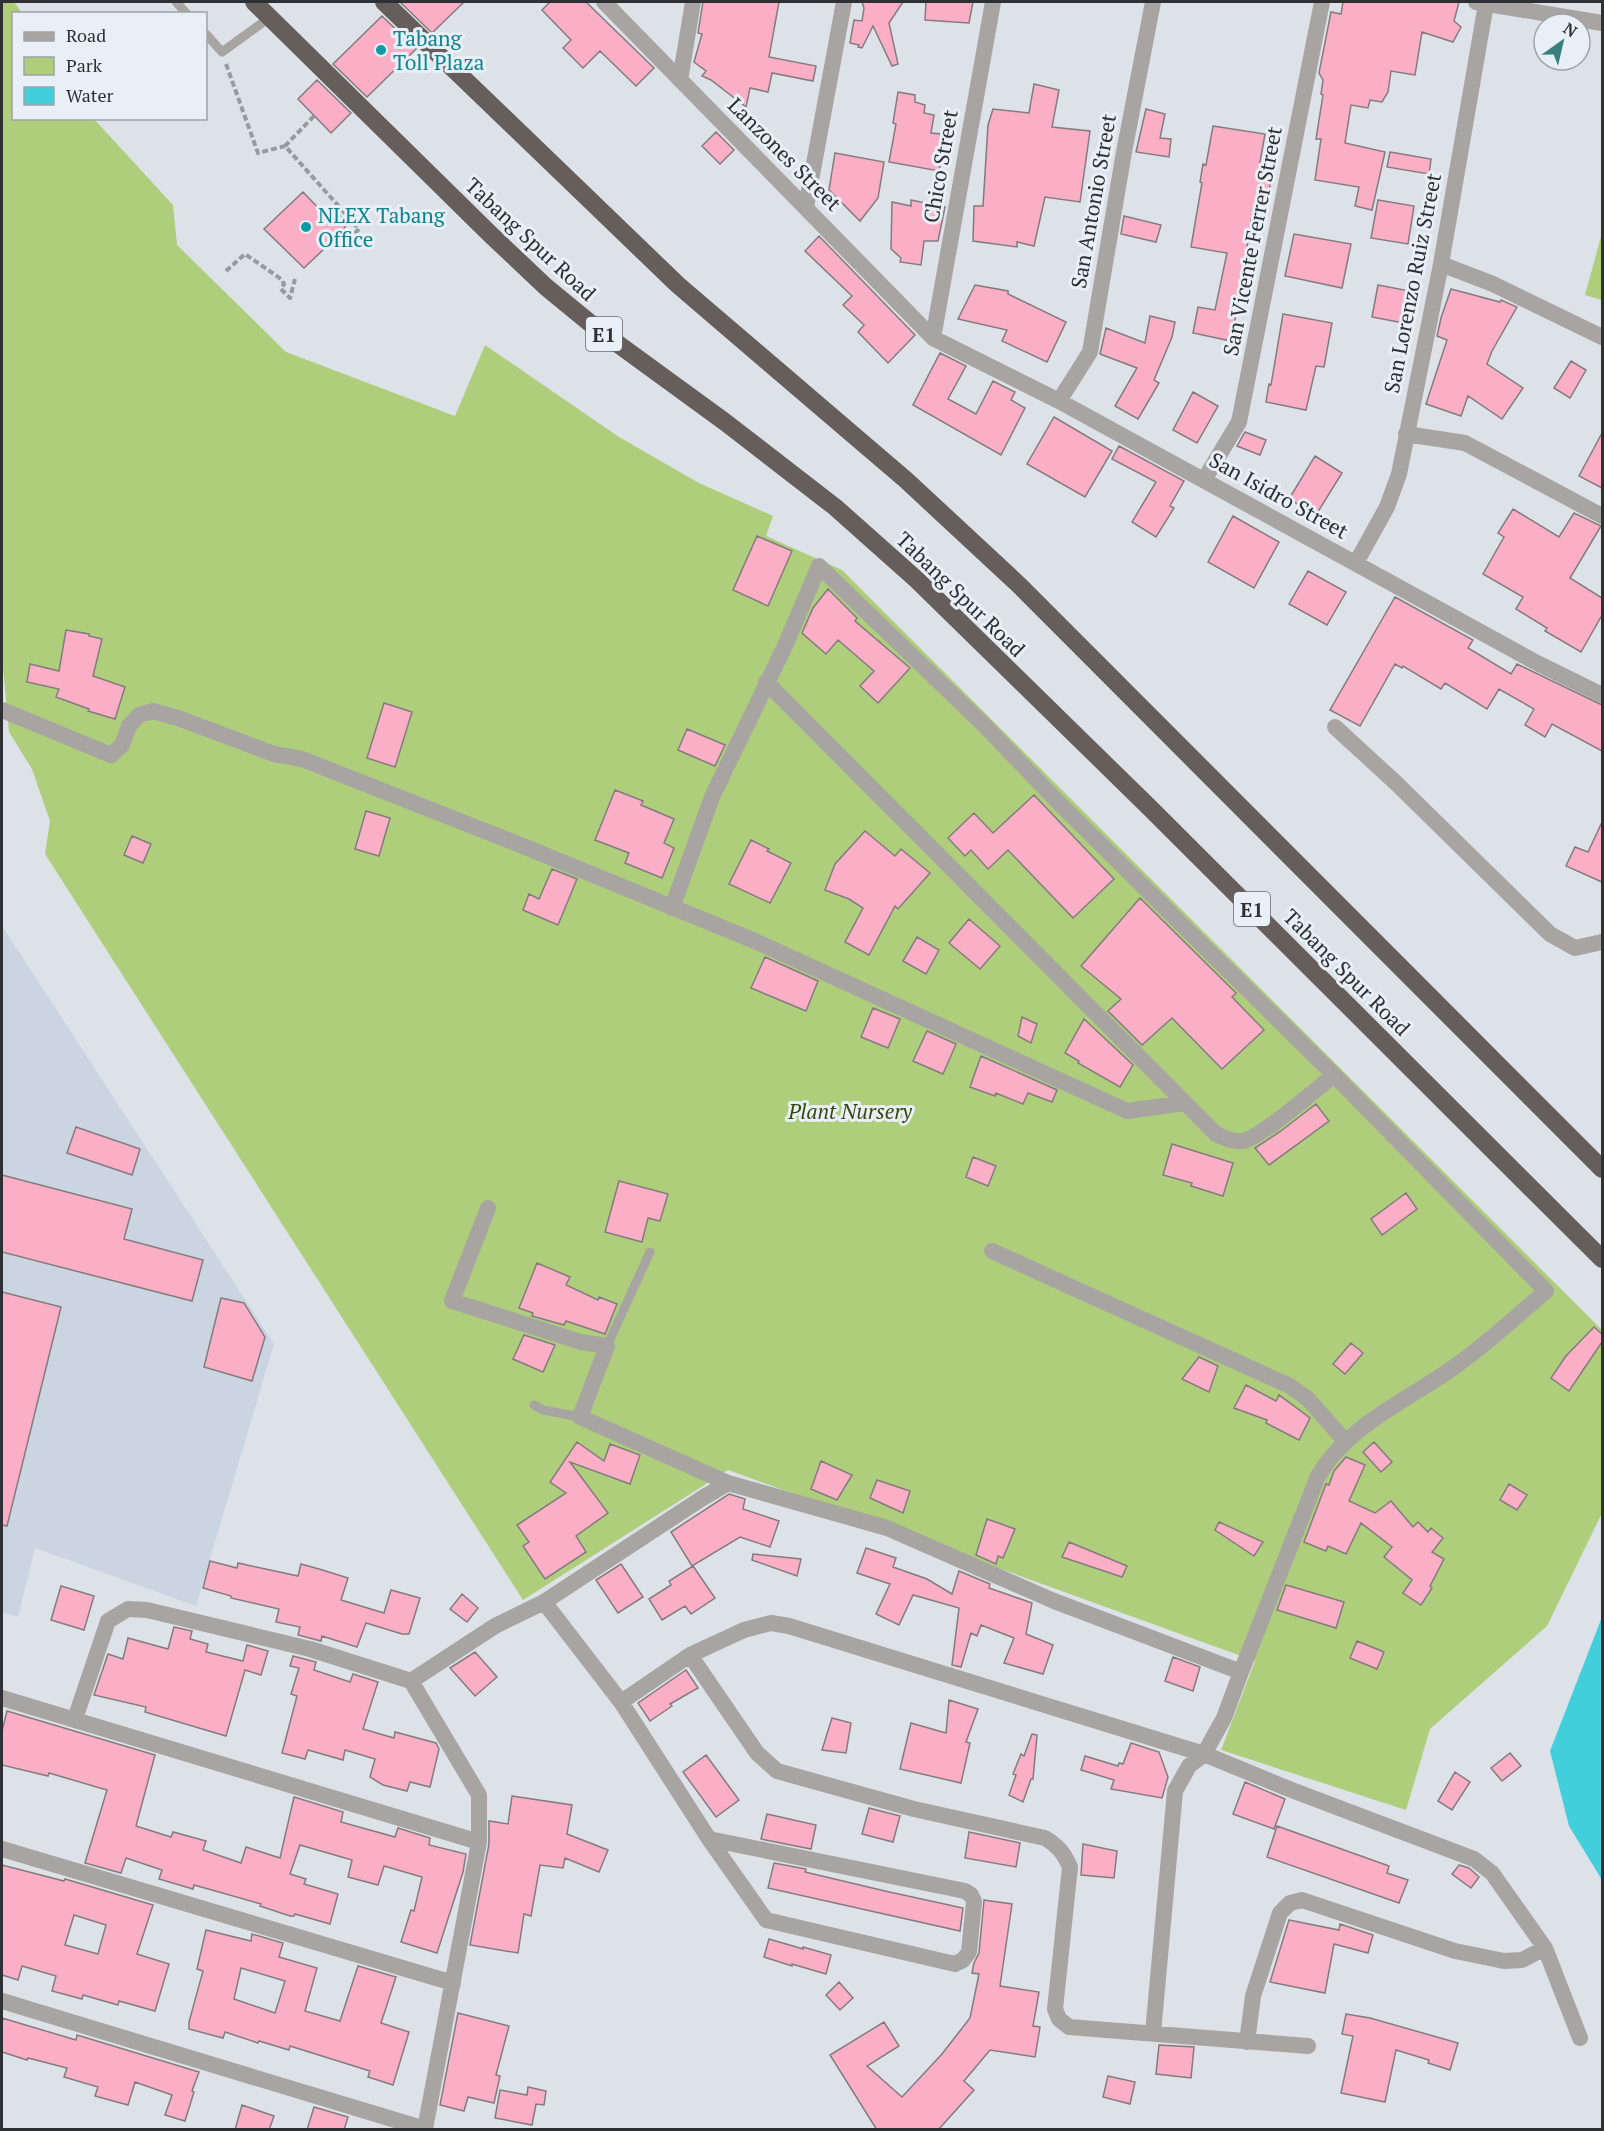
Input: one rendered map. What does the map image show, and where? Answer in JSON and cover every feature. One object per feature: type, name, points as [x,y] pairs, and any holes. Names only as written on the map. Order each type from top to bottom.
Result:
[{"type":"highway","name":"Tabang Spur Road","points":[[254,2],[546,287],[596,328],[725,422],[835,507],[917,580],[1160,818],[1602,1259]]},
{"type":"highway","name":"Tabang Spur Road","points":[[384,2],[678,285],[906,480],[1020,586],[1602,1169]]},
{"type":"street","name":"Lanzones Street","points":[[604,2],[933,338]]},
{"type":"street","points":[[681,80],[693,2]]},
{"type":"street","points":[[807,207],[844,2]]},
{"type":"street","name":"Chico Street","points":[[933,338],[993,2]]},
{"type":"street","name":"San Antonio Street","points":[[1059,401],[1090,352],[1124,152],[1153,2]]},
{"type":"street","name":"San Vicente Ferrer Street","points":[[1204,480],[1239,422],[1322,2]]},
{"type":"street","points":[[1480,3],[1539,6],[1602,23]]},
{"type":"street","name":"San Lorenzo Ruiz Street","points":[[1356,563],[1387,507],[1399,474],[1441,264],[1480,3]]},
{"type":"street","points":[[1441,264],[1493,284],[1602,337]]},
{"type":"street","name":"San Isidro Street","points":[[933,338],[1059,401],[1539,664],[1602,695]]},
{"type":"street","points":[[1406,434],[1465,443],[1602,516]]},
{"type":"street","points":[[672,908],[712,797],[785,646],[819,566],[984,725],[1075,819],[1334,1075],[1546,1292],[1459,1364],[1380,1414],[1345,1441],[1318,1476],[1224,1718],[1204,1754],[1189,1766],[1175,1791],[1153,2033]]},
{"type":"street","points":[[766,682],[1216,1134],[1231,1141],[1246,1141],[1286,1114],[1334,1075]]},
{"type":"street","points":[[2,710],[111,755],[122,745],[129,726],[139,716],[153,711],[274,754],[302,759],[755,941],[1127,1111],[1185,1103]]},
{"type":"street","points":[[1335,727],[1396,783],[1550,934],[1575,948],[1602,942]]},
{"type":"street","points":[[488,1208],[452,1301],[581,1342],[607,1346],[580,1418],[728,1483],[886,1528],[1054,1601],[1241,1672]]},
{"type":"street","points":[[992,1251],[1290,1386],[1308,1399],[1345,1441]]},
{"type":"street","points":[[411,1681],[495,1626],[544,1602],[728,1483]]},
{"type":"street","points":[[544,1602],[621,1702],[709,1839],[766,1920],[955,1964],[963,1960],[969,1952],[974,1901],[965,1891],[709,1839]]},
{"type":"street","points":[[2,2001],[425,2129],[479,1842],[479,1794],[411,1681],[309,1649],[147,1610],[128,1609],[108,1622],[75,1719]]},
{"type":"street","points":[[621,1702],[690,1655],[744,1630],[771,1623],[789,1626],[1204,1754],[1280,1786],[1474,1858],[1492,1873],[1545,1948],[1580,2038]]},
{"type":"street","points":[[690,1655],[757,1753],[777,1771],[914,1809],[1045,1838],[1056,1845],[1064,1854],[1070,1867],[1055,2009],[1059,2019],[1069,2027],[1308,2046]]},
{"type":"street","points":[[2,1698],[479,1842]]},
{"type":"street","points":[[2,1849],[453,1983]]},
{"type":"street","points":[[1247,2042],[1253,1996],[1280,1913],[1290,1903],[1302,1900],[1455,1951],[1504,1961],[1522,1960],[1545,1948]]},
{"type":"lane","points":[[207,35],[222,52],[269,18]]},
{"type":"lane","points":[[607,1346],[650,1251]]},
{"type":"lane","points":[[534,1405],[543,1410],[580,1418]]},
{"type":"path","points":[[222,52],[258,153],[285,146],[314,116]]},
{"type":"path","points":[[285,146],[359,230],[343,245],[336,238]]},
{"type":"path","points":[[226,271],[245,254],[281,279],[284,284],[281,289],[290,298],[295,279]]},
{"type":"shaded area","points":[[2,926],[274,1344],[196,1606],[35,1548],[18,1617],[2,1612]]},
{"type":"green space","name":"Plant Nursery","points":[[2,2],[14,2],[21,12],[12,12],[12,120],[95,120],[173,205],[177,245],[286,352],[455,416],[485,345],[619,437],[699,483],[773,516],[766,536],[842,570],[1602,1330],[1602,1513],[1547,1626],[1430,1729],[1406,1810],[1221,1750],[1255,1661],[728,1470],[523,1600],[45,854],[50,821],[32,769],[9,732],[2,656]]},
{"type":"green space","points":[[1602,233],[1602,300],[1585,295]]},
{"type":"water","points":[[1602,1617],[1602,1880],[1569,1826],[1550,1751]]},
{"type":"building","points":[[400,2],[464,2],[432,33]]},
{"type":"building","points":[[550,2],[586,2],[654,68],[636,86],[600,51],[583,68],[563,48],[571,40],[542,10]]},
{"type":"building","points":[[703,2],[779,2],[769,57],[816,66],[813,81],[772,73],[768,92],[750,88],[746,107],[711,80],[702,76],[706,71],[694,62],[702,34],[698,33]]},
{"type":"building","points":[[862,2],[903,2],[889,23],[898,64],[892,66],[873,26],[862,48],[850,43],[854,20],[862,21],[864,8]]},
{"type":"building","points":[[926,2],[973,2],[969,23],[925,20]]},
{"type":"building","points":[[1343,2],[1459,2],[1454,21],[1461,27],[1453,42],[1422,32],[1415,75],[1391,71],[1388,92],[1382,102],[1370,100],[1368,108],[1351,105],[1345,143],[1385,152],[1372,210],[1355,206],[1359,187],[1315,180],[1321,139],[1316,139],[1323,95],[1321,94],[1323,80],[1319,73],[1331,12],[1341,14]]},
{"type":"building","points":[[382,16],[416,49],[367,97],[333,64]]},
{"type":"building","points":[[317,80],[351,113],[331,133],[298,99]]},
{"type":"building","points":[[1034,84],[1059,90],[1052,127],[1090,131],[1080,202],[1045,197],[1034,246],[1017,242],[1017,247],[973,241],[974,206],[983,206],[988,125],[993,109],[1029,113]]},
{"type":"building","points":[[898,92],[915,95],[915,102],[925,105],[924,113],[934,115],[931,133],[953,135],[951,151],[943,151],[939,171],[889,162],[896,124],[893,123]]},
{"type":"building","points":[[1146,109],[1165,114],[1160,138],[1171,139],[1169,157],[1136,152]]},
{"type":"building","points":[[1213,126],[1265,134],[1258,173],[1272,175],[1265,212],[1253,209],[1244,266],[1252,267],[1246,300],[1239,299],[1231,341],[1193,333],[1198,307],[1215,310],[1227,253],[1191,247],[1203,164],[1206,165]]},
{"type":"building","points":[[716,132],[734,150],[720,164],[702,146]]},
{"type":"building","points":[[1390,152],[1431,159],[1429,174],[1387,167]]},
{"type":"building","points":[[835,153],[884,162],[878,198],[860,221],[829,190]]},
{"type":"building","name":"NLEX Tabang Office","points":[[303,192],[326,216],[339,215],[345,220],[346,225],[343,231],[304,268],[264,229]]},
{"type":"building","points":[[911,200],[945,207],[938,241],[924,241],[921,265],[900,262],[901,258],[891,249],[892,202],[911,206]]},
{"type":"building","points":[[1378,200],[1414,206],[1408,244],[1371,238]]},
{"type":"building","points":[[1124,216],[1161,225],[1156,242],[1121,234]]},
{"type":"building","points":[[1294,234],[1351,244],[1342,288],[1285,276]]},
{"type":"building","points":[[819,236],[915,335],[888,363],[858,332],[864,325],[843,305],[852,296],[805,251]]},
{"type":"building","points":[[975,285],[1008,291],[1008,294],[1066,322],[1047,362],[1002,341],[1007,330],[958,319]]},
{"type":"building","points":[[1378,285],[1415,292],[1409,324],[1372,317]]},
{"type":"building","points":[[1451,289],[1500,302],[1501,300],[1517,307],[1487,364],[1523,388],[1502,419],[1468,396],[1461,416],[1426,404],[1447,340],[1437,336]]},
{"type":"building","points":[[1283,314],[1332,323],[1324,367],[1316,366],[1306,410],[1266,402]]},
{"type":"building","points":[[1150,316],[1175,322],[1172,337],[1154,380],[1159,383],[1138,419],[1115,406],[1137,368],[1100,354],[1106,328],[1145,343]]},
{"type":"building","points":[[940,353],[966,366],[948,399],[976,414],[993,381],[1015,392],[1011,400],[1025,408],[1001,455],[913,405]]},
{"type":"building","points":[[1571,361],[1586,370],[1570,398],[1554,388]]},
{"type":"building","points":[[1193,392],[1218,406],[1197,443],[1173,430]]},
{"type":"building","points":[[1054,417],[1112,451],[1085,497],[1027,464]]},
{"type":"building","points":[[1245,432],[1266,440],[1260,455],[1237,446]]},
{"type":"building","points":[[1602,433],[1602,488],[1579,476]]},
{"type":"building","points":[[1119,446],[1184,481],[1170,506],[1174,508],[1156,537],[1132,522],[1156,482],[1112,459]]},
{"type":"building","points":[[1315,456],[1342,473],[1316,515],[1289,499]]},
{"type":"building","points":[[1513,509],[1559,537],[1574,513],[1601,526],[1570,578],[1602,598],[1602,615],[1581,652],[1545,631],[1547,628],[1516,609],[1523,597],[1483,574],[1504,537],[1498,533]]},
{"type":"building","points":[[1233,516],[1279,542],[1254,588],[1208,562]]},
{"type":"building","points":[[757,536],[792,551],[768,606],[733,590]]},
{"type":"building","points":[[1308,571],[1346,592],[1327,625],[1289,604]]},
{"type":"building","points":[[828,589],[857,618],[855,621],[910,668],[878,703],[860,686],[874,671],[838,640],[826,654],[802,633],[813,608]]},
{"type":"building","points":[[1395,597],[1473,640],[1468,648],[1511,674],[1517,664],[1602,705],[1602,751],[1552,724],[1545,737],[1525,725],[1534,709],[1499,689],[1487,709],[1445,683],[1441,689],[1403,666],[1402,668],[1395,664],[1360,726],[1330,710]]},
{"type":"building","points":[[66,630],[102,639],[93,676],[125,687],[115,719],[88,711],[89,709],[56,697],[59,689],[27,682],[30,664],[59,671]]},
{"type":"building","points":[[384,703],[412,712],[395,767],[367,758]]},
{"type":"building","points":[[687,729],[725,745],[715,766],[678,750]]},
{"type":"building","points":[[615,790],[643,801],[641,805],[674,819],[664,843],[674,848],[662,878],[625,863],[629,853],[595,840]]},
{"type":"building","points":[[1034,795],[1114,879],[1073,918],[1008,850],[988,869],[971,850],[965,856],[948,838],[974,813],[993,833]]},
{"type":"building","points":[[366,811],[390,818],[379,856],[355,849]]},
{"type":"building","points":[[1602,822],[1602,882],[1566,866],[1575,847],[1588,852]]},
{"type":"building","points":[[865,831],[895,856],[901,849],[930,873],[898,909],[895,906],[869,955],[845,942],[863,908],[849,899],[825,890],[835,864]]},
{"type":"building","points":[[132,836],[151,844],[143,863],[124,855]]},
{"type":"building","points":[[751,840],[791,863],[770,903],[729,884]]},
{"type":"building","points":[[552,869],[577,879],[558,925],[523,910],[529,894],[539,899]]},
{"type":"building","points":[[1140,898],[1236,993],[1232,997],[1264,1030],[1222,1069],[1172,1018],[1142,1045],[1108,1011],[1121,999],[1081,966]]},
{"type":"building","points":[[969,919],[1000,946],[980,969],[949,943]]},
{"type":"building","points":[[917,937],[939,950],[926,974],[903,961]]},
{"type":"building","points":[[765,957],[818,981],[806,1011],[751,988]]},
{"type":"building","points":[[873,1008],[900,1019],[888,1048],[861,1037]]},
{"type":"building","points":[[1022,1017],[1037,1024],[1031,1043],[1018,1036]]},
{"type":"building","points":[[1084,1019],[1133,1065],[1120,1087],[1065,1053]]},
{"type":"building","points":[[927,1031],[956,1044],[943,1074],[913,1061]]},
{"type":"building","points":[[981,1056],[1057,1090],[1052,1102],[1028,1093],[1023,1104],[996,1093],[995,1096],[970,1087]]},
{"type":"building","points":[[1316,1104],[1329,1121],[1269,1165],[1255,1148]]},
{"type":"building","points":[[76,1127],[140,1149],[132,1175],[67,1153]]},
{"type":"building","points":[[1172,1144],[1233,1163],[1223,1196],[1191,1186],[1192,1183],[1163,1175]]},
{"type":"building","points":[[973,1157],[996,1166],[988,1186],[966,1177]]},
{"type":"building","points":[[2,1175],[132,1209],[124,1239],[203,1260],[192,1301],[2,1252]]},
{"type":"building","points":[[619,1181],[668,1194],[660,1221],[648,1218],[642,1242],[605,1232]]},
{"type":"building","points":[[1406,1193],[1417,1209],[1382,1235],[1371,1219]]},
{"type":"building","points":[[537,1263],[570,1277],[566,1285],[598,1300],[599,1297],[617,1304],[605,1334],[566,1321],[564,1325],[532,1316],[533,1313],[519,1308]]},
{"type":"building","points":[[2,1292],[61,1307],[7,1526],[2,1525]]},
{"type":"building","points":[[221,1298],[244,1303],[265,1337],[252,1381],[204,1367]]},
{"type":"building","points":[[1594,1327],[1602,1334],[1602,1342],[1569,1391],[1551,1378],[1566,1356]]},
{"type":"building","points":[[524,1335],[555,1345],[543,1372],[513,1359]]},
{"type":"building","points":[[1351,1343],[1363,1353],[1345,1374],[1333,1364]]},
{"type":"building","points":[[1199,1357],[1218,1366],[1209,1392],[1182,1379]]},
{"type":"building","points":[[1246,1385],[1276,1401],[1279,1395],[1310,1418],[1299,1440],[1266,1423],[1267,1420],[1234,1408]]},
{"type":"building","points":[[577,1442],[604,1461],[610,1444],[640,1455],[630,1484],[570,1462],[608,1513],[576,1536],[586,1552],[545,1579],[523,1546],[529,1542],[517,1525],[566,1493],[550,1482]]},
{"type":"building","points":[[1374,1442],[1392,1462],[1381,1472],[1363,1452]]},
{"type":"building","points":[[1346,1457],[1365,1465],[1349,1501],[1375,1513],[1391,1501],[1413,1527],[1418,1522],[1428,1532],[1431,1528],[1443,1538],[1432,1552],[1444,1559],[1430,1586],[1432,1588],[1421,1605],[1403,1593],[1412,1580],[1384,1557],[1392,1547],[1361,1523],[1346,1554],[1328,1546],[1326,1551],[1304,1542],[1326,1484],[1329,1485],[1334,1471]]},
{"type":"building","points":[[821,1461],[852,1475],[837,1500],[811,1489]]},
{"type":"building","points":[[877,1480],[910,1491],[903,1513],[870,1498]]},
{"type":"building","points":[[1509,1484],[1527,1495],[1517,1510],[1500,1500]]},
{"type":"building","points":[[729,1494],[745,1499],[743,1509],[779,1521],[770,1547],[740,1537],[692,1566],[671,1532]]},
{"type":"building","points":[[987,1519],[1015,1529],[1003,1558],[998,1556],[996,1564],[976,1555]]},
{"type":"building","points":[[1219,1522],[1263,1542],[1254,1556],[1215,1530]]},
{"type":"building","points":[[1069,1542],[1127,1566],[1122,1577],[1062,1557]]},
{"type":"building","points":[[866,1548],[896,1558],[893,1567],[927,1579],[952,1594],[959,1571],[990,1584],[989,1588],[1032,1603],[1026,1634],[1053,1645],[1043,1674],[1004,1663],[1014,1638],[981,1625],[977,1636],[971,1633],[961,1667],[952,1665],[959,1608],[913,1595],[899,1625],[876,1614],[890,1584],[857,1573]]},
{"type":"building","points":[[753,1554],[801,1559],[797,1576],[752,1560]]},
{"type":"building","points":[[210,1561],[237,1568],[238,1563],[298,1576],[301,1564],[319,1569],[348,1578],[341,1600],[384,1613],[391,1590],[420,1598],[409,1634],[366,1623],[357,1647],[322,1636],[321,1641],[298,1635],[300,1627],[276,1622],[279,1609],[231,1598],[231,1596],[203,1588]]},
{"type":"building","points":[[621,1564],[643,1597],[618,1613],[596,1580]]},
{"type":"building","points":[[693,1566],[715,1598],[691,1614],[685,1606],[662,1620],[649,1599],[671,1585],[669,1581]]},
{"type":"building","points":[[1286,1585],[1344,1602],[1336,1628],[1277,1610]]},
{"type":"building","points":[[61,1586],[94,1596],[84,1630],[51,1620]]},
{"type":"building","points":[[462,1594],[478,1608],[467,1622],[450,1609]]},
{"type":"building","points":[[174,1627],[192,1631],[190,1639],[208,1644],[206,1652],[243,1661],[247,1645],[268,1651],[261,1675],[245,1670],[226,1736],[145,1712],[146,1707],[94,1695],[108,1654],[123,1659],[128,1638],[168,1649]]},
{"type":"building","points":[[1357,1641],[1384,1652],[1377,1669],[1350,1658]]},
{"type":"building","points":[[475,1652],[497,1677],[475,1696],[450,1668]]},
{"type":"building","points":[[293,1656],[316,1662],[314,1670],[350,1682],[353,1674],[378,1682],[363,1729],[394,1738],[395,1732],[436,1743],[439,1749],[430,1787],[410,1782],[407,1791],[383,1785],[370,1777],[375,1759],[345,1750],[343,1760],[308,1750],[305,1759],[282,1753],[297,1696],[291,1694],[299,1668],[290,1666]]},
{"type":"building","points":[[1173,1657],[1200,1667],[1193,1691],[1165,1681]]},
{"type":"building","points":[[686,1670],[698,1688],[670,1704],[672,1706],[650,1721],[638,1703]]},
{"type":"building","points":[[949,1700],[978,1709],[966,1742],[970,1743],[961,1783],[900,1769],[911,1723],[946,1733]]},
{"type":"building","points":[[7,1711],[155,1755],[136,1826],[171,1837],[173,1832],[206,1841],[203,1850],[241,1863],[246,1847],[280,1858],[294,1797],[343,1812],[341,1822],[395,1837],[398,1828],[430,1838],[429,1845],[466,1854],[463,1872],[437,1953],[401,1942],[411,1910],[414,1911],[422,1877],[384,1866],[378,1885],[348,1877],[352,1860],[300,1845],[290,1874],[306,1879],[304,1884],[338,1894],[330,1924],[295,1914],[290,1916],[260,1906],[261,1904],[194,1885],[193,1889],[159,1879],[162,1870],[126,1858],[121,1873],[85,1863],[107,1790],[49,1773],[48,1776],[2,1765],[2,1731]]},
{"type":"building","points":[[832,1718],[851,1723],[846,1753],[822,1750]]},
{"type":"building","points":[[1032,1734],[1037,1735],[1033,1779],[1031,1779],[1023,1802],[1009,1795],[1016,1775],[1013,1774],[1021,1754],[1024,1756]]},
{"type":"building","points":[[1131,1743],[1159,1752],[1168,1777],[1162,1798],[1111,1789],[1114,1780],[1081,1770],[1085,1756],[1118,1766],[1119,1763],[1123,1764]]},
{"type":"building","points":[[1510,1753],[1521,1766],[1502,1781],[1491,1768]]},
{"type":"building","points":[[706,1755],[739,1800],[716,1817],[683,1772]]},
{"type":"building","points":[[1455,1772],[1470,1782],[1452,1810],[1438,1801]]},
{"type":"building","points":[[1245,1782],[1285,1799],[1274,1829],[1233,1814]]},
{"type":"building","points":[[512,1796],[572,1805],[567,1834],[608,1850],[599,1872],[565,1858],[563,1868],[540,1865],[531,1916],[524,1914],[518,1953],[470,1945],[489,1844],[489,1821],[508,1824]]},
{"type":"building","points":[[869,1808],[900,1816],[893,1842],[862,1834]]},
{"type":"building","points":[[767,1814],[816,1825],[811,1849],[761,1839]]},
{"type":"building","points":[[1277,1826],[1389,1866],[1387,1873],[1408,1880],[1399,1903],[1267,1857]]},
{"type":"building","points":[[969,1832],[1020,1843],[1016,1867],[965,1858]]},
{"type":"building","points":[[1083,1844],[1117,1851],[1114,1878],[1081,1875]]},
{"type":"building","points":[[774,1863],[963,1908],[960,1931],[768,1888]]},
{"type":"building","points":[[2,1865],[64,1881],[65,1879],[153,1905],[137,1954],[169,1964],[155,2011],[119,2001],[118,2005],[83,1995],[82,1999],[52,1991],[56,1976],[22,1966],[18,1980],[2,1975]],"holes":[[[74,1915],[106,1925],[98,1954],[65,1945]]]},
{"type":"building","points":[[1459,1865],[1469,1868],[1479,1877],[1471,1888],[1452,1874]]},
{"type":"building","points":[[984,1900],[1012,1904],[1000,1986],[1039,1992],[1033,2026],[1040,2027],[1035,2057],[990,2050],[964,2081],[974,2090],[938,2130],[877,2130],[830,2055],[884,2022],[899,2046],[867,2066],[902,2097],[942,2054],[970,2018],[979,1974],[972,1973],[979,1953]]},
{"type":"building","points":[[1289,1920],[1339,1930],[1340,1924],[1373,1935],[1368,1953],[1334,1944],[1325,1993],[1270,1982]]},
{"type":"building","points":[[206,1930],[251,1941],[252,1934],[283,1943],[279,1957],[317,1968],[305,2011],[340,2021],[358,1966],[396,1977],[381,2023],[409,2032],[393,2085],[368,2077],[370,2071],[290,2046],[289,2050],[225,2032],[223,2038],[189,2029],[203,1971],[197,1969]],"holes":[[[241,1968],[285,1981],[275,2013],[234,1999]]]},
{"type":"building","points":[[769,1939],[831,1955],[826,1974],[764,1957]]},
{"type":"building","points":[[839,1982],[853,1998],[840,2010],[826,1995]]},
{"type":"building","points":[[458,2013],[509,2026],[496,2075],[500,2076],[494,2103],[468,2097],[464,2111],[440,2105]]},
{"type":"building","points":[[1346,2014],[1370,2018],[1458,2043],[1450,2070],[1428,2063],[1429,2060],[1396,2050],[1385,2102],[1341,2093],[1353,2036],[1342,2034]]},
{"type":"building","points":[[2,2018],[76,2040],[77,2035],[199,2072],[185,2121],[165,2115],[172,2095],[135,2082],[128,2105],[95,2096],[98,2087],[64,2077],[67,2068],[2,2052]]},
{"type":"building","points":[[1159,2045],[1194,2047],[1191,2078],[1156,2074]]},
{"type":"building","points":[[1108,2076],[1135,2082],[1130,2104],[1103,2097]]},
{"type":"building","points":[[528,2087],[546,2091],[544,2105],[536,2104],[532,2125],[495,2118],[500,2090],[527,2095]]},
{"type":"building","points":[[242,2105],[274,2116],[269,2130],[235,2130]]},
{"type":"building","points":[[314,2107],[348,2117],[344,2130],[307,2130]]},
{"type":"place","name":"Tabang Toll Plaza","points":[[381,50]]},
{"type":"place","name":"NLEX Tabang Office","points":[[306,227]]}]
